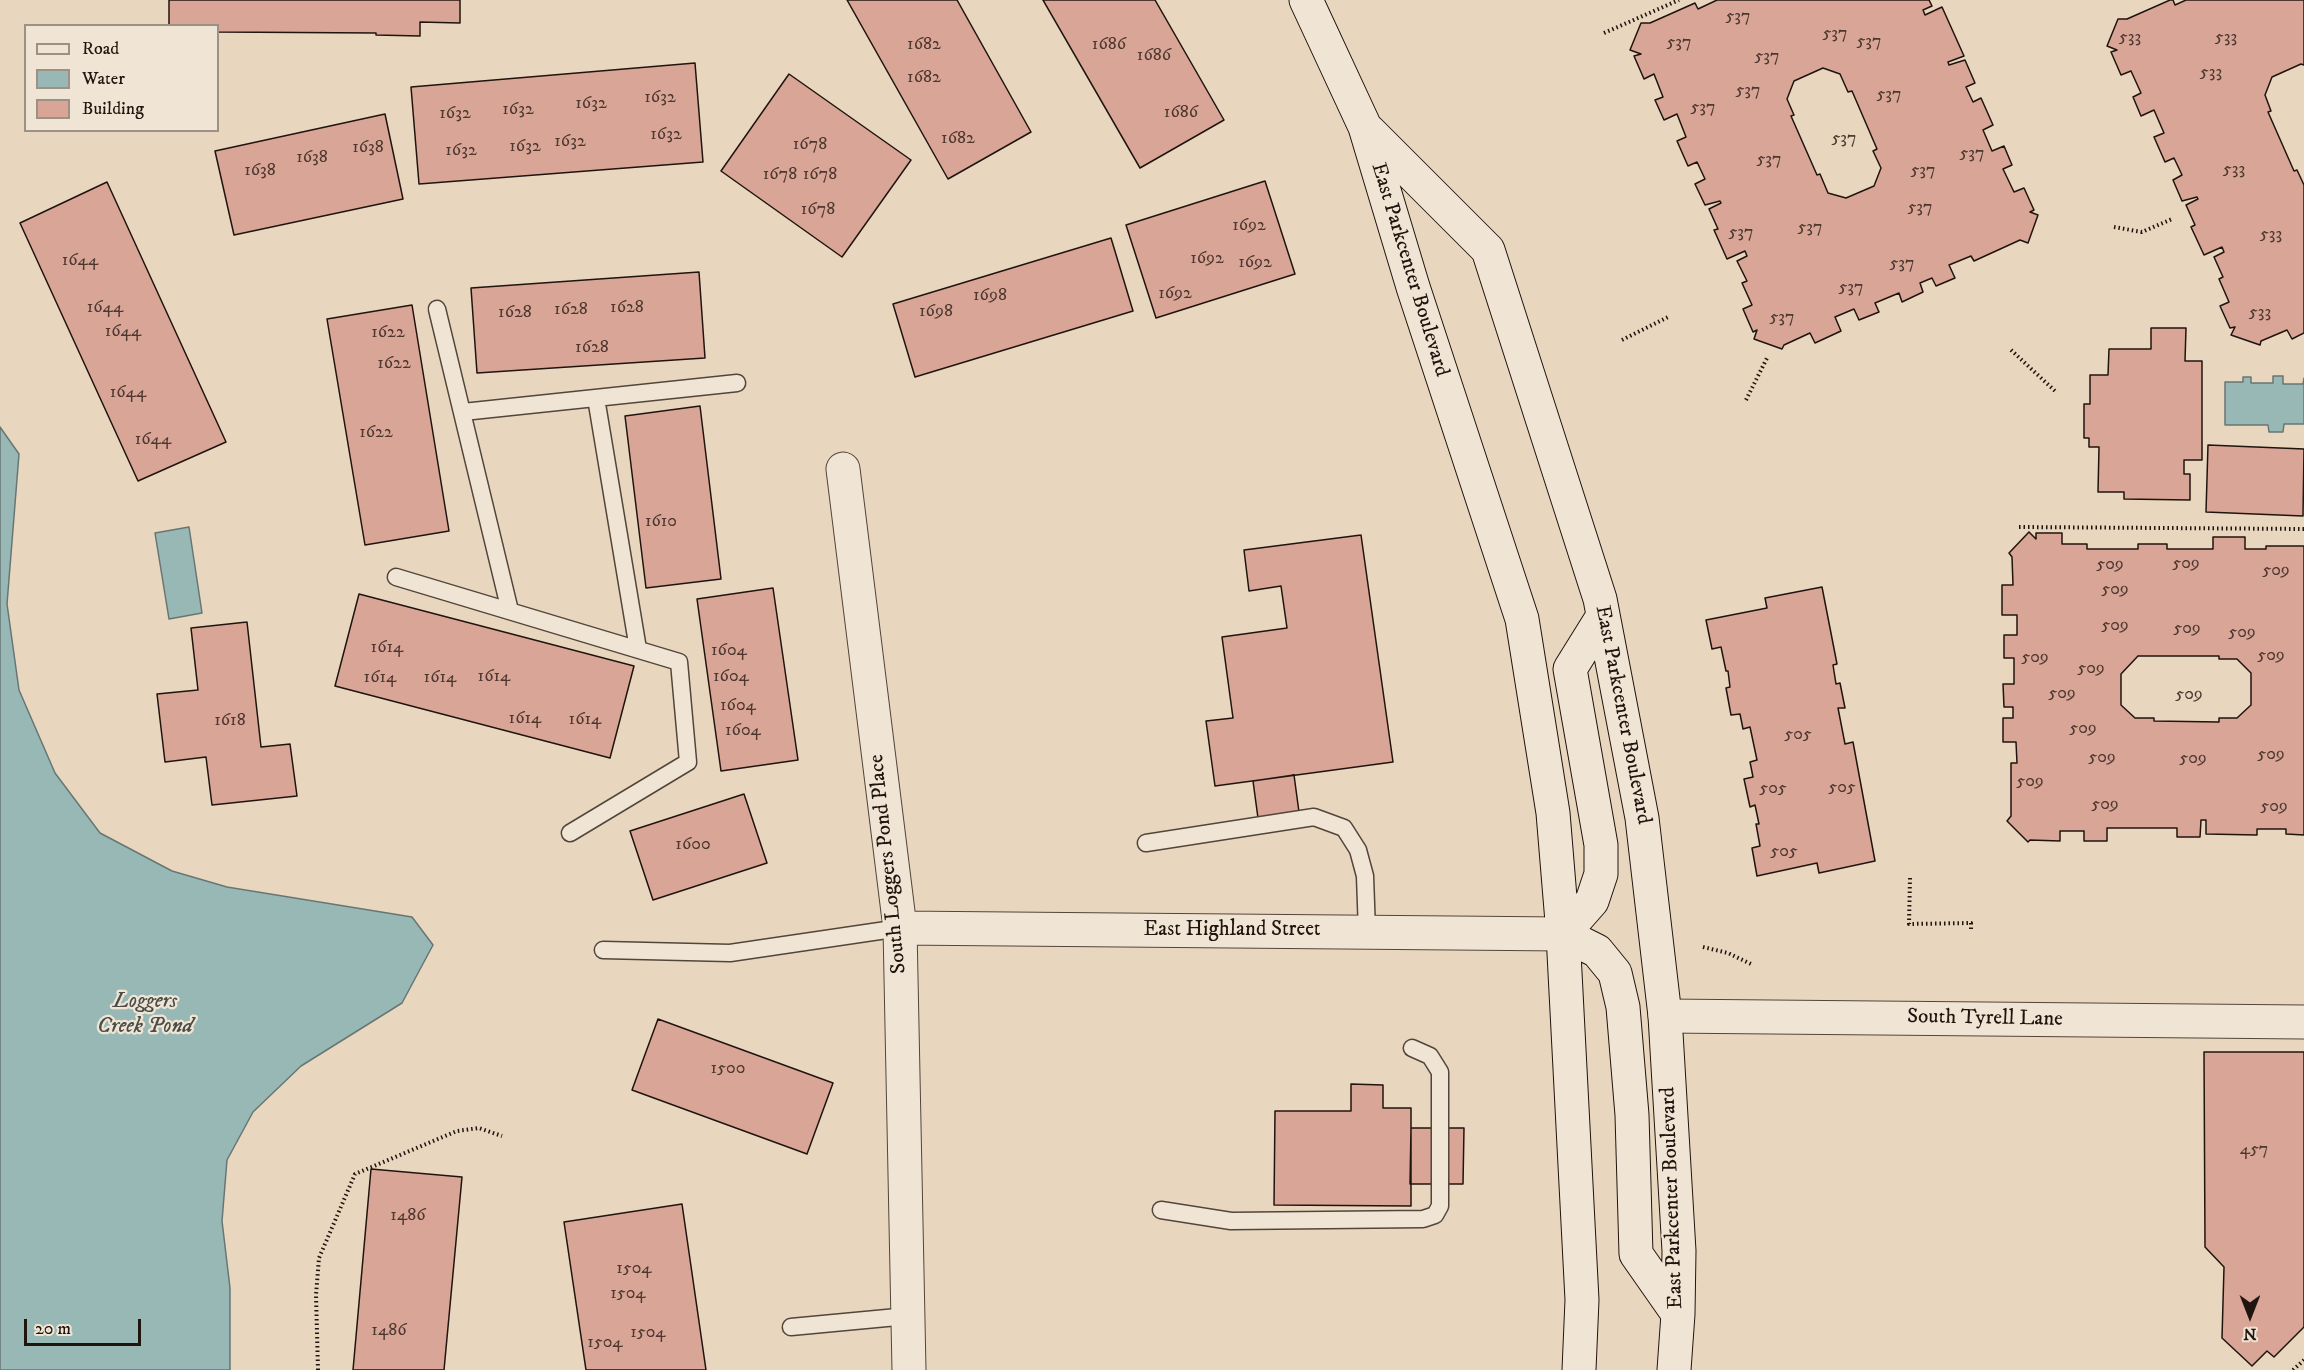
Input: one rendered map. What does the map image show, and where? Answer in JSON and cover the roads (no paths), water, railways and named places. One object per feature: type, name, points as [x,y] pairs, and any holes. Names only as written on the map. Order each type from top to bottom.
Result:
[{"type":"main road","name":"East Parkcenter Boulevard","points":[[1306,0],[1365,127],[1413,287],[1522,619],[1552,813],[1563,934],[1582,1300],[1580,1370]]},
{"type":"main road","name":"East Parkcenter Boulevard","points":[[1365,127],[1488,250],[1600,599],[1642,818],[1665,1016],[1679,1251],[1674,1370]]},
{"type":"main road","name":"South Loggers Pond Place","points":[[843,469],[900,928],[909,1370]]},
{"type":"main road","points":[[1603,616],[1570,669],[1601,845],[1601,874],[1592,901],[1563,934],[1598,951],[1615,973],[1623,1007],[1632,1115],[1636,1254],[1678,1314]]},
{"type":"main road","name":"East Highland Street","points":[[900,928],[1563,934]]},
{"type":"main road","name":"South Tyrell Lane","points":[[1665,1016],[2304,1022]]},
{"type":"lane","points":[[437,309],[510,611]]},
{"type":"lane","points":[[463,412],[737,383]]},
{"type":"lane","points":[[596,398],[638,649]]},
{"type":"lane","points":[[396,577],[679,662],[688,762],[570,833]]},
{"type":"lane","points":[[1146,843],[1314,817],[1344,828],[1358,850],[1365,876],[1367,932]]},
{"type":"lane","points":[[603,950],[730,952],[900,928]]},
{"type":"lane","points":[[1161,1210],[1231,1221],[1423,1219],[1435,1215],[1440,1206],[1440,1072],[1431,1056],[1412,1048]]},
{"type":"lane","points":[[791,1327],[908,1316]]},
{"type":"water","points":[[2273,376],[2283,376],[2283,384],[2303,384],[2304,378],[2304,424],[2284,424],[2283,432],[2269,432],[2268,425],[2225,425],[2225,382],[2243,382],[2243,377],[2251,377],[2251,383],[2273,383]]},
{"type":"water","name":"Loggers Creek Pond","points":[[0,427],[19,454],[7,604],[19,690],[55,773],[100,833],[172,871],[227,887],[412,917],[433,945],[402,1003],[301,1066],[253,1112],[227,1160],[222,1221],[230,1288],[230,1370],[0,1370]]},
{"type":"water","points":[[189,527],[202,613],[169,619],[155,533]]}]
